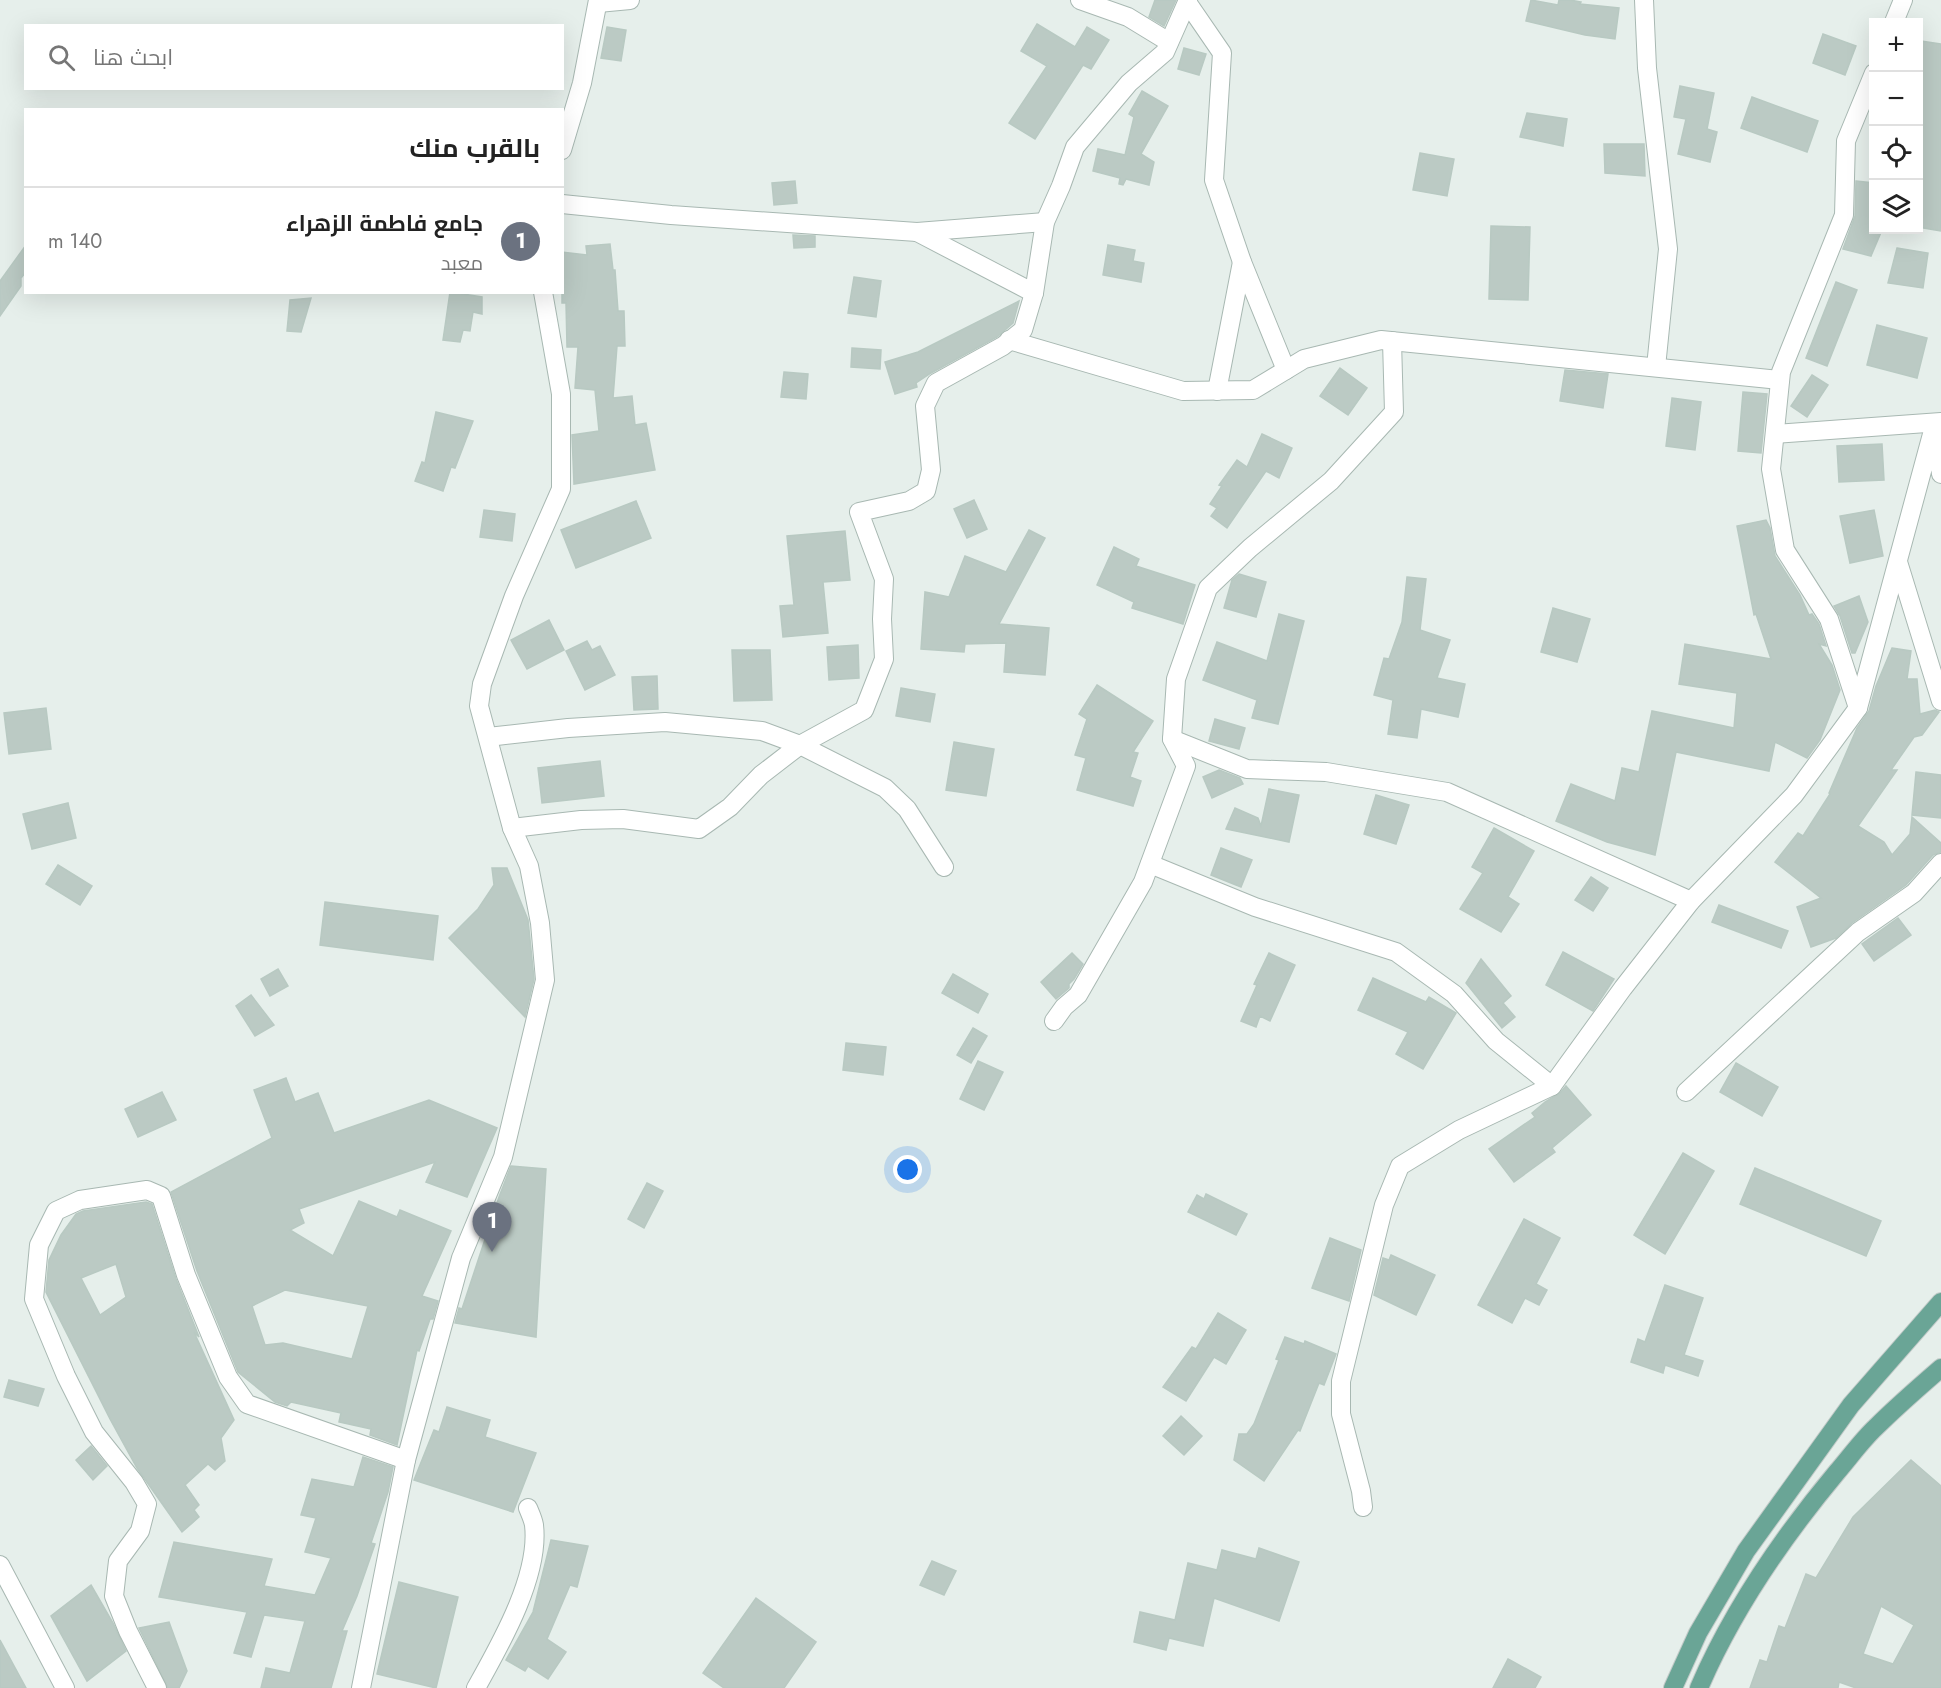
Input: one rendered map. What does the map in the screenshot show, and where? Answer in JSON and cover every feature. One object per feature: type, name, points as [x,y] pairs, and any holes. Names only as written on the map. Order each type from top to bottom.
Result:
[{"type":"main road","points":[[1673,1688],[1698,1633],[1746,1551],[1851,1405],[1941,1302]]},
{"type":"main road","points":[[1699,1688],[1716,1648],[1754,1584],[1818,1496],[1875,1428],[1941,1368]]},
{"type":"street","points":[[564,143],[582,83],[598,2],[630,0]]},
{"type":"street","points":[[1080,0],[1128,17],[1170,42]]},
{"type":"street","points":[[1644,0],[1647,68],[1668,249],[1656,368]]},
{"type":"street","points":[[1896,18],[1903,0]]},
{"type":"street","points":[[512,828],[581,820],[623,819],[699,829],[730,807],[761,775],[800,745],[864,710],[884,660],[882,619],[884,579],[859,512],[909,501],[926,491],[932,470],[925,406],[936,383],[1003,346],[1023,330],[1034,293],[1045,222],[1075,147],[1130,82],[1165,52],[1188,1]]},
{"type":"street","points":[[1188,1],[1222,53],[1214,180],[1242,262],[1286,370]]},
{"type":"street","points":[[1858,708],[1828,619],[1785,550],[1771,470],[1781,372],[1844,215],[1846,141],[1869,85]]},
{"type":"street","points":[[564,204],[671,215],[917,232],[1045,222]]},
{"type":"street","points":[[917,232],[1034,293]]},
{"type":"street","points":[[1217,390],[1242,262]]},
{"type":"street","points":[[361,1688],[406,1460],[461,1258],[503,1157],[545,980],[540,923],[528,866],[512,828],[479,706],[482,684],[514,596],[561,489],[561,394],[543,294]]},
{"type":"street","points":[[1009,340],[1183,391],[1253,390],[1304,359],[1381,340],[1780,380]]},
{"type":"street","points":[[1054,1021],[1064,1007],[1078,995],[1143,882],[1186,766],[1172,739],[1176,680],[1208,588],[1250,548],[1331,481],[1394,412],[1392,341]]},
{"type":"street","points":[[1775,434],[1938,422]]},
{"type":"street","points":[[1938,422],[1941,474]]},
{"type":"street","points":[[1363,1507],[1361,1491],[1342,1422],[1341,1381],[1384,1205],[1400,1166],[1459,1130],[1552,1086],[1623,988],[1691,902],[1794,795],[1858,708],[1938,422]]},
{"type":"street","points":[[1898,562],[1941,701]]},
{"type":"street","points":[[488,737],[568,728],[665,722],[762,731],[800,745],[885,788],[907,809],[944,867]]},
{"type":"street","points":[[1172,739],[1247,769],[1326,772],[1447,792],[1691,902]]},
{"type":"street","points":[[1686,1092],[1858,932],[1914,893],[1941,863]]},
{"type":"street","points":[[1150,864],[1255,907],[1396,952],[1454,994],[1496,1041],[1552,1086]]},
{"type":"street","points":[[157,1688],[128,1631],[114,1596],[118,1561],[140,1531],[147,1504],[134,1482],[94,1432],[66,1376],[33,1299],[39,1245],[56,1211],[80,1200],[147,1190],[161,1196],[186,1275],[228,1377],[247,1404],[406,1460]]},
{"type":"street","points":[[476,1688],[511,1621],[529,1576],[534,1524],[528,1508]]},
{"type":"street","points":[[0,1565],[65,1688]]},
{"type":"building","points":[[1155,0],[1176,0],[1164,26],[1149,17]]},
{"type":"building","points":[[1531,0],[1558,5],[1559,0],[1570,0],[1581,2],[1580,4],[1619,8],[1615,39],[1585,35],[1526,21]]},
{"type":"building","points":[[1037,24],[1075,47],[1087,27],[1109,40],[1091,69],[1083,65],[1035,139],[1009,123],[1047,66],[1021,51]]},
{"type":"building","points":[[607,27],[626,30],[621,61],[601,58]]},
{"type":"building","points":[[1823,34],[1856,46],[1845,75],[1813,63]]},
{"type":"building","points":[[1923,41],[1941,44],[1941,231],[1923,228]]},
{"type":"building","points":[[1184,48],[1206,54],[1199,75],[1178,69]]},
{"type":"building","points":[[1680,86],[1714,93],[1707,129],[1717,132],[1710,162],[1678,154],[1686,119],[1674,117]]},
{"type":"building","points":[[1142,91],[1168,106],[1141,154],[1154,162],[1149,185],[1126,179],[1123,185],[1119,184],[1120,178],[1093,171],[1098,149],[1125,155],[1134,117],[1129,114]]},
{"type":"building","points":[[1752,97],[1818,121],[1807,152],[1741,128]]},
{"type":"building","points":[[1527,113],[1567,119],[1563,146],[1520,137]]},
{"type":"building","points":[[1604,144],[1644,144],[1645,176],[1605,173]]},
{"type":"building","points":[[1420,153],[1454,159],[1447,196],[1413,190]]},
{"type":"building","points":[[795,181],[797,203],[774,205],[772,183]]},
{"type":"building","points":[[1856,181],[1869,182],[1869,234],[1880,234],[1871,256],[1843,249],[1855,216]]},
{"type":"building","points":[[1491,226],[1530,227],[1528,300],[1489,299]]},
{"type":"building","points":[[793,235],[815,236],[815,247],[794,248]]},
{"type":"building","points":[[610,244],[613,270],[615,270],[618,311],[624,311],[625,346],[617,346],[613,398],[632,396],[635,425],[646,423],[655,470],[574,484],[572,435],[599,431],[595,390],[575,388],[578,347],[567,347],[566,303],[562,303],[564,252],[587,255],[586,246]]},
{"type":"building","points":[[1108,245],[1135,250],[1133,261],[1144,263],[1141,282],[1103,275]]},
{"type":"building","points":[[24,248],[24,274],[21,278],[21,286],[0,316],[0,281]]},
{"type":"building","points":[[1897,248],[1928,253],[1923,288],[1888,283]]},
{"type":"building","points":[[854,277],[881,281],[876,317],[848,313]]},
{"type":"building","points":[[1836,282],[1857,290],[1827,366],[1806,358]]},
{"type":"building","points":[[450,294],[482,297],[482,314],[473,312],[470,331],[463,330],[460,342],[443,340]]},
{"type":"building","points":[[311,298],[301,332],[287,331],[290,300]]},
{"type":"building","points":[[1019,301],[1013,323],[997,337],[931,373],[916,383],[917,387],[895,394],[885,362],[918,352]]},
{"type":"building","points":[[1877,325],[1927,338],[1917,378],[1867,365]]},
{"type":"building","points":[[852,348],[881,350],[880,369],[851,367]]},
{"type":"building","points":[[1340,368],[1367,388],[1348,415],[1320,396]]},
{"type":"building","points":[[1565,370],[1608,374],[1603,408],[1560,401]]},
{"type":"building","points":[[784,372],[808,374],[806,399],[781,397]]},
{"type":"building","points":[[1812,375],[1828,385],[1807,417],[1791,406]]},
{"type":"building","points":[[1743,392],[1767,394],[1761,453],[1738,451]]},
{"type":"building","points":[[1672,398],[1701,402],[1695,450],[1666,446]]},
{"type":"building","points":[[436,412],[473,421],[455,468],[451,467],[443,491],[415,481],[422,462],[425,463]]},
{"type":"building","points":[[1262,434],[1292,448],[1279,478],[1266,471],[1227,528],[1211,516],[1217,508],[1210,504],[1222,486],[1219,485],[1237,460],[1247,467]]},
{"type":"building","points":[[1882,444],[1884,480],[1839,482],[1837,446]]},
{"type":"building","points":[[974,500],[987,529],[967,538],[954,509]]},
{"type":"building","points":[[636,501],[651,538],[576,568],[561,530]]},
{"type":"building","points":[[484,510],[515,514],[512,541],[480,537]]},
{"type":"building","points":[[1874,510],[1883,556],[1850,563],[1840,516]]},
{"type":"building","points":[[1766,520],[1770,528],[1775,556],[1800,595],[1809,615],[1812,614],[1819,624],[1826,646],[1819,644],[1832,665],[1840,690],[1820,740],[1807,758],[1775,742],[1769,771],[1676,752],[1655,855],[1607,842],[1556,821],[1571,784],[1615,801],[1622,768],[1639,772],[1652,711],[1734,728],[1737,693],[1679,684],[1685,644],[1771,659],[1756,614],[1754,615],[1737,526]]},
{"type":"building","points":[[1029,530],[1045,538],[999,624],[1049,628],[1045,675],[1004,672],[1006,643],[965,644],[964,652],[921,649],[925,592],[949,597],[965,556],[1006,572]]},
{"type":"building","points":[[845,531],[850,580],[823,582],[828,633],[783,637],[780,606],[794,605],[787,536]]},
{"type":"building","points":[[1114,547],[1139,559],[1136,566],[1195,585],[1183,624],[1132,608],[1134,602],[1097,585]]},
{"type":"building","points":[[1239,574],[1266,582],[1256,617],[1224,608],[1232,580]]},
{"type":"building","points":[[1407,577],[1426,579],[1420,630],[1450,640],[1437,678],[1465,684],[1458,717],[1421,709],[1417,738],[1388,734],[1393,700],[1374,695],[1384,658],[1389,659],[1402,622]]},
{"type":"building","points":[[1859,596],[1868,622],[1855,653],[1852,653],[1840,616],[1834,606]]},
{"type":"building","points":[[1553,608],[1590,619],[1577,662],[1541,652]]},
{"type":"building","points":[[1279,614],[1304,621],[1278,724],[1252,718],[1257,700],[1203,680],[1217,642],[1267,661]]},
{"type":"building","points":[[549,620],[564,650],[527,669],[511,640]]},
{"type":"building","points":[[587,641],[592,650],[600,646],[615,675],[585,690],[566,651]]},
{"type":"building","points":[[858,645],[859,678],[829,680],[827,647]]},
{"type":"building","points":[[1892,648],[1911,651],[1907,679],[1917,679],[1920,714],[1935,710],[1939,712],[1922,735],[1914,737],[1891,770],[1897,770],[1858,826],[1884,842],[1892,855],[1910,834],[1912,817],[1941,843],[1941,852],[1933,855],[1906,885],[1852,923],[1836,938],[1811,947],[1797,907],[1821,898],[1775,862],[1798,833],[1803,836],[1830,794],[1857,728],[1869,711],[1876,686]]},
{"type":"building","points":[[732,650],[770,650],[772,700],[734,701]]},
{"type":"building","points":[[657,676],[658,709],[634,710],[632,677]]},
{"type":"building","points":[[1097,685],[1153,721],[1133,752],[1138,753],[1130,777],[1141,781],[1133,806],[1077,790],[1086,758],[1075,755],[1087,719],[1079,714]]},
{"type":"building","points":[[901,688],[935,694],[930,722],[896,716]]},
{"type":"building","points":[[46,708],[51,749],[9,754],[4,713]]},
{"type":"building","points":[[1215,719],[1245,728],[1239,749],[1209,741]]},
{"type":"building","points":[[954,742],[994,749],[986,796],[946,790]]},
{"type":"building","points":[[600,761],[604,796],[542,803],[538,768]]},
{"type":"building","points":[[1219,770],[1240,778],[1243,784],[1212,798],[1203,777]]},
{"type":"building","points":[[1916,772],[1941,775],[1941,818],[1912,815]]},
{"type":"building","points":[[1269,789],[1299,795],[1289,842],[1226,829],[1235,808],[1258,818],[1261,826]]},
{"type":"building","points":[[1376,795],[1409,805],[1396,844],[1364,834]]},
{"type":"building","points":[[68,803],[76,838],[32,849],[23,814]]},
{"type":"building","points":[[1494,828],[1534,851],[1508,897],[1519,904],[1501,932],[1460,909],[1483,873],[1472,867]]},
{"type":"building","points":[[1221,848],[1252,860],[1241,887],[1211,875]]},
{"type":"building","points":[[58,865],[92,886],[80,905],[46,884]]},
{"type":"building","points":[[492,868],[507,868],[528,920],[534,979],[525,1017],[449,938],[478,909],[494,885]]},
{"type":"building","points":[[1591,877],[1608,888],[1593,911],[1575,900]]},
{"type":"building","points":[[325,902],[438,916],[433,960],[320,945]]},
{"type":"building","points":[[1719,905],[1788,931],[1781,948],[1712,922]]},
{"type":"building","points":[[1898,918],[1911,935],[1874,961],[1862,944]]},
{"type":"building","points":[[1563,952],[1614,979],[1593,1011],[1546,985]]},
{"type":"building","points":[[1072,953],[1083,964],[1069,984],[1069,988],[1056,999],[1041,982]]},
{"type":"building","points":[[1269,953],[1295,965],[1270,1021],[1260,1016],[1256,1027],[1241,1021],[1257,985],[1254,984]]},
{"type":"building","points":[[1481,959],[1511,996],[1503,1003],[1515,1017],[1502,1028],[1466,983]]},
{"type":"building","points":[[278,969],[288,986],[270,996],[261,979]]},
{"type":"building","points":[[953,974],[988,994],[978,1013],[942,993]]},
{"type":"building","points":[[1373,978],[1426,1002],[1429,997],[1456,1013],[1423,1069],[1396,1054],[1408,1032],[1358,1010]]},
{"type":"building","points":[[251,995],[274,1025],[255,1036],[236,1006]]},
{"type":"building","points":[[973,1028],[987,1036],[971,1063],[957,1055]]},
{"type":"building","points":[[846,1043],[886,1047],[883,1075],[843,1070]]},
{"type":"building","points":[[978,1061],[1003,1072],[984,1110],[960,1099]]},
{"type":"building","points":[[1736,1063],[1778,1087],[1762,1116],[1720,1092]]},
{"type":"building","points":[[286,1078],[295,1102],[318,1093],[334,1133],[429,1100],[497,1128],[467,1197],[426,1182],[435,1162],[299,1209],[304,1223],[290,1230],[333,1256],[359,1201],[397,1217],[400,1210],[451,1231],[422,1296],[438,1301],[433,1319],[430,1319],[419,1351],[417,1350],[397,1445],[370,1435],[371,1429],[339,1422],[341,1413],[291,1402],[287,1406],[275,1402],[238,1372],[197,1271],[171,1192],[272,1138],[254,1090]],"holes":[[[285,1290],[368,1306],[352,1359],[283,1343],[265,1345],[252,1306]]]},
{"type":"building","points":[[1566,1086],[1591,1115],[1552,1148],[1555,1152],[1514,1182],[1489,1149],[1535,1117],[1532,1113]]},
{"type":"building","points":[[162,1092],[176,1120],[138,1137],[125,1109]]},
{"type":"building","points":[[1683,1153],[1714,1171],[1665,1254],[1634,1235]]},
{"type":"building","points":[[511,1166],[546,1169],[536,1337],[455,1323],[459,1308],[462,1309]]},
{"type":"building","points":[[1755,1168],[1881,1221],[1866,1256],[1740,1204]]},
{"type":"building","points":[[647,1183],[663,1191],[644,1228],[628,1219]]},
{"type":"building","points":[[1206,1194],[1247,1214],[1236,1235],[1188,1212],[1197,1195],[1204,1199]]},
{"type":"building","points":[[146,1202],[152,1204],[176,1279],[199,1337],[194,1332],[234,1420],[221,1438],[225,1461],[215,1470],[208,1464],[185,1485],[199,1505],[194,1510],[199,1517],[182,1532],[137,1468],[46,1292],[49,1260],[61,1235],[76,1214]],"holes":[[[116,1264],[126,1297],[100,1315],[81,1278]]]},
{"type":"building","points":[[1524,1219],[1560,1238],[1536,1284],[1547,1290],[1539,1305],[1525,1298],[1512,1323],[1478,1305]]},
{"type":"building","points":[[1330,1238],[1361,1250],[1349,1301],[1312,1288]]},
{"type":"building","points":[[1391,1255],[1435,1275],[1416,1315],[1374,1295],[1383,1258],[1389,1260]]},
{"type":"building","points":[[1665,1285],[1703,1298],[1684,1355],[1703,1361],[1698,1376],[1665,1365],[1663,1373],[1631,1362],[1638,1339],[1645,1342]]},
{"type":"building","points":[[1218,1313],[1246,1330],[1226,1364],[1214,1357],[1186,1401],[1163,1387],[1192,1347],[1196,1349]]},
{"type":"building","points":[[1285,1337],[1304,1344],[1305,1341],[1336,1354],[1324,1385],[1319,1383],[1300,1431],[1298,1430],[1264,1481],[1234,1460],[1239,1434],[1247,1434],[1254,1424],[1279,1360],[1276,1359]]},
{"type":"building","points":[[9,1380],[44,1389],[38,1406],[4,1397]]},
{"type":"building","points":[[447,1407],[490,1420],[485,1437],[536,1453],[513,1512],[414,1480],[434,1430],[439,1432]]},
{"type":"building","points":[[1181,1416],[1202,1436],[1184,1455],[1163,1436]]},
{"type":"building","points":[[91,1446],[107,1466],[93,1480],[76,1460]]},
{"type":"building","points":[[363,1457],[393,1467],[388,1492],[371,1543],[375,1544],[342,1631],[347,1631],[331,1688],[261,1688],[266,1668],[290,1673],[305,1621],[264,1615],[251,1657],[234,1653],[247,1612],[159,1597],[174,1542],[272,1559],[264,1586],[315,1595],[331,1558],[305,1552],[316,1518],[301,1515],[312,1479],[354,1487]]},
{"type":"building","points":[[1911,1460],[1941,1486],[1941,1688],[1856,1688],[1839,1682],[1838,1688],[1750,1688],[1760,1660],[1767,1662],[1779,1626],[1785,1628],[1806,1574],[1816,1578],[1853,1517]],"holes":[[[1881,1606],[1914,1625],[1893,1664],[1863,1654]]]},
{"type":"building","points":[[551,1540],[588,1546],[577,1587],[570,1585],[547,1639],[566,1652],[548,1679],[528,1666],[525,1671],[506,1660],[533,1612]]},
{"type":"building","points":[[1259,1548],[1299,1562],[1279,1621],[1214,1598],[1203,1646],[1169,1638],[1166,1650],[1134,1642],[1140,1612],[1175,1620],[1188,1563],[1217,1570],[1222,1550],[1256,1559]]},
{"type":"building","points":[[932,1561],[956,1571],[944,1595],[920,1585]]},
{"type":"building","points":[[399,1582],[458,1597],[436,1688],[377,1674]]},
{"type":"building","points":[[91,1585],[126,1651],[87,1681],[51,1616]]},
{"type":"building","points":[[756,1598],[816,1642],[784,1688],[724,1688],[703,1673]]},
{"type":"building","points":[[169,1622],[187,1671],[179,1688],[168,1688],[139,1628]]},
{"type":"building","points":[[0,1640],[26,1688],[0,1688]]},
{"type":"building","points":[[1508,1659],[1541,1677],[1535,1688],[1493,1688]]},
{"type":"place","name":"جامع فاطمة الزهراء","points":[[492,1252]]}]
